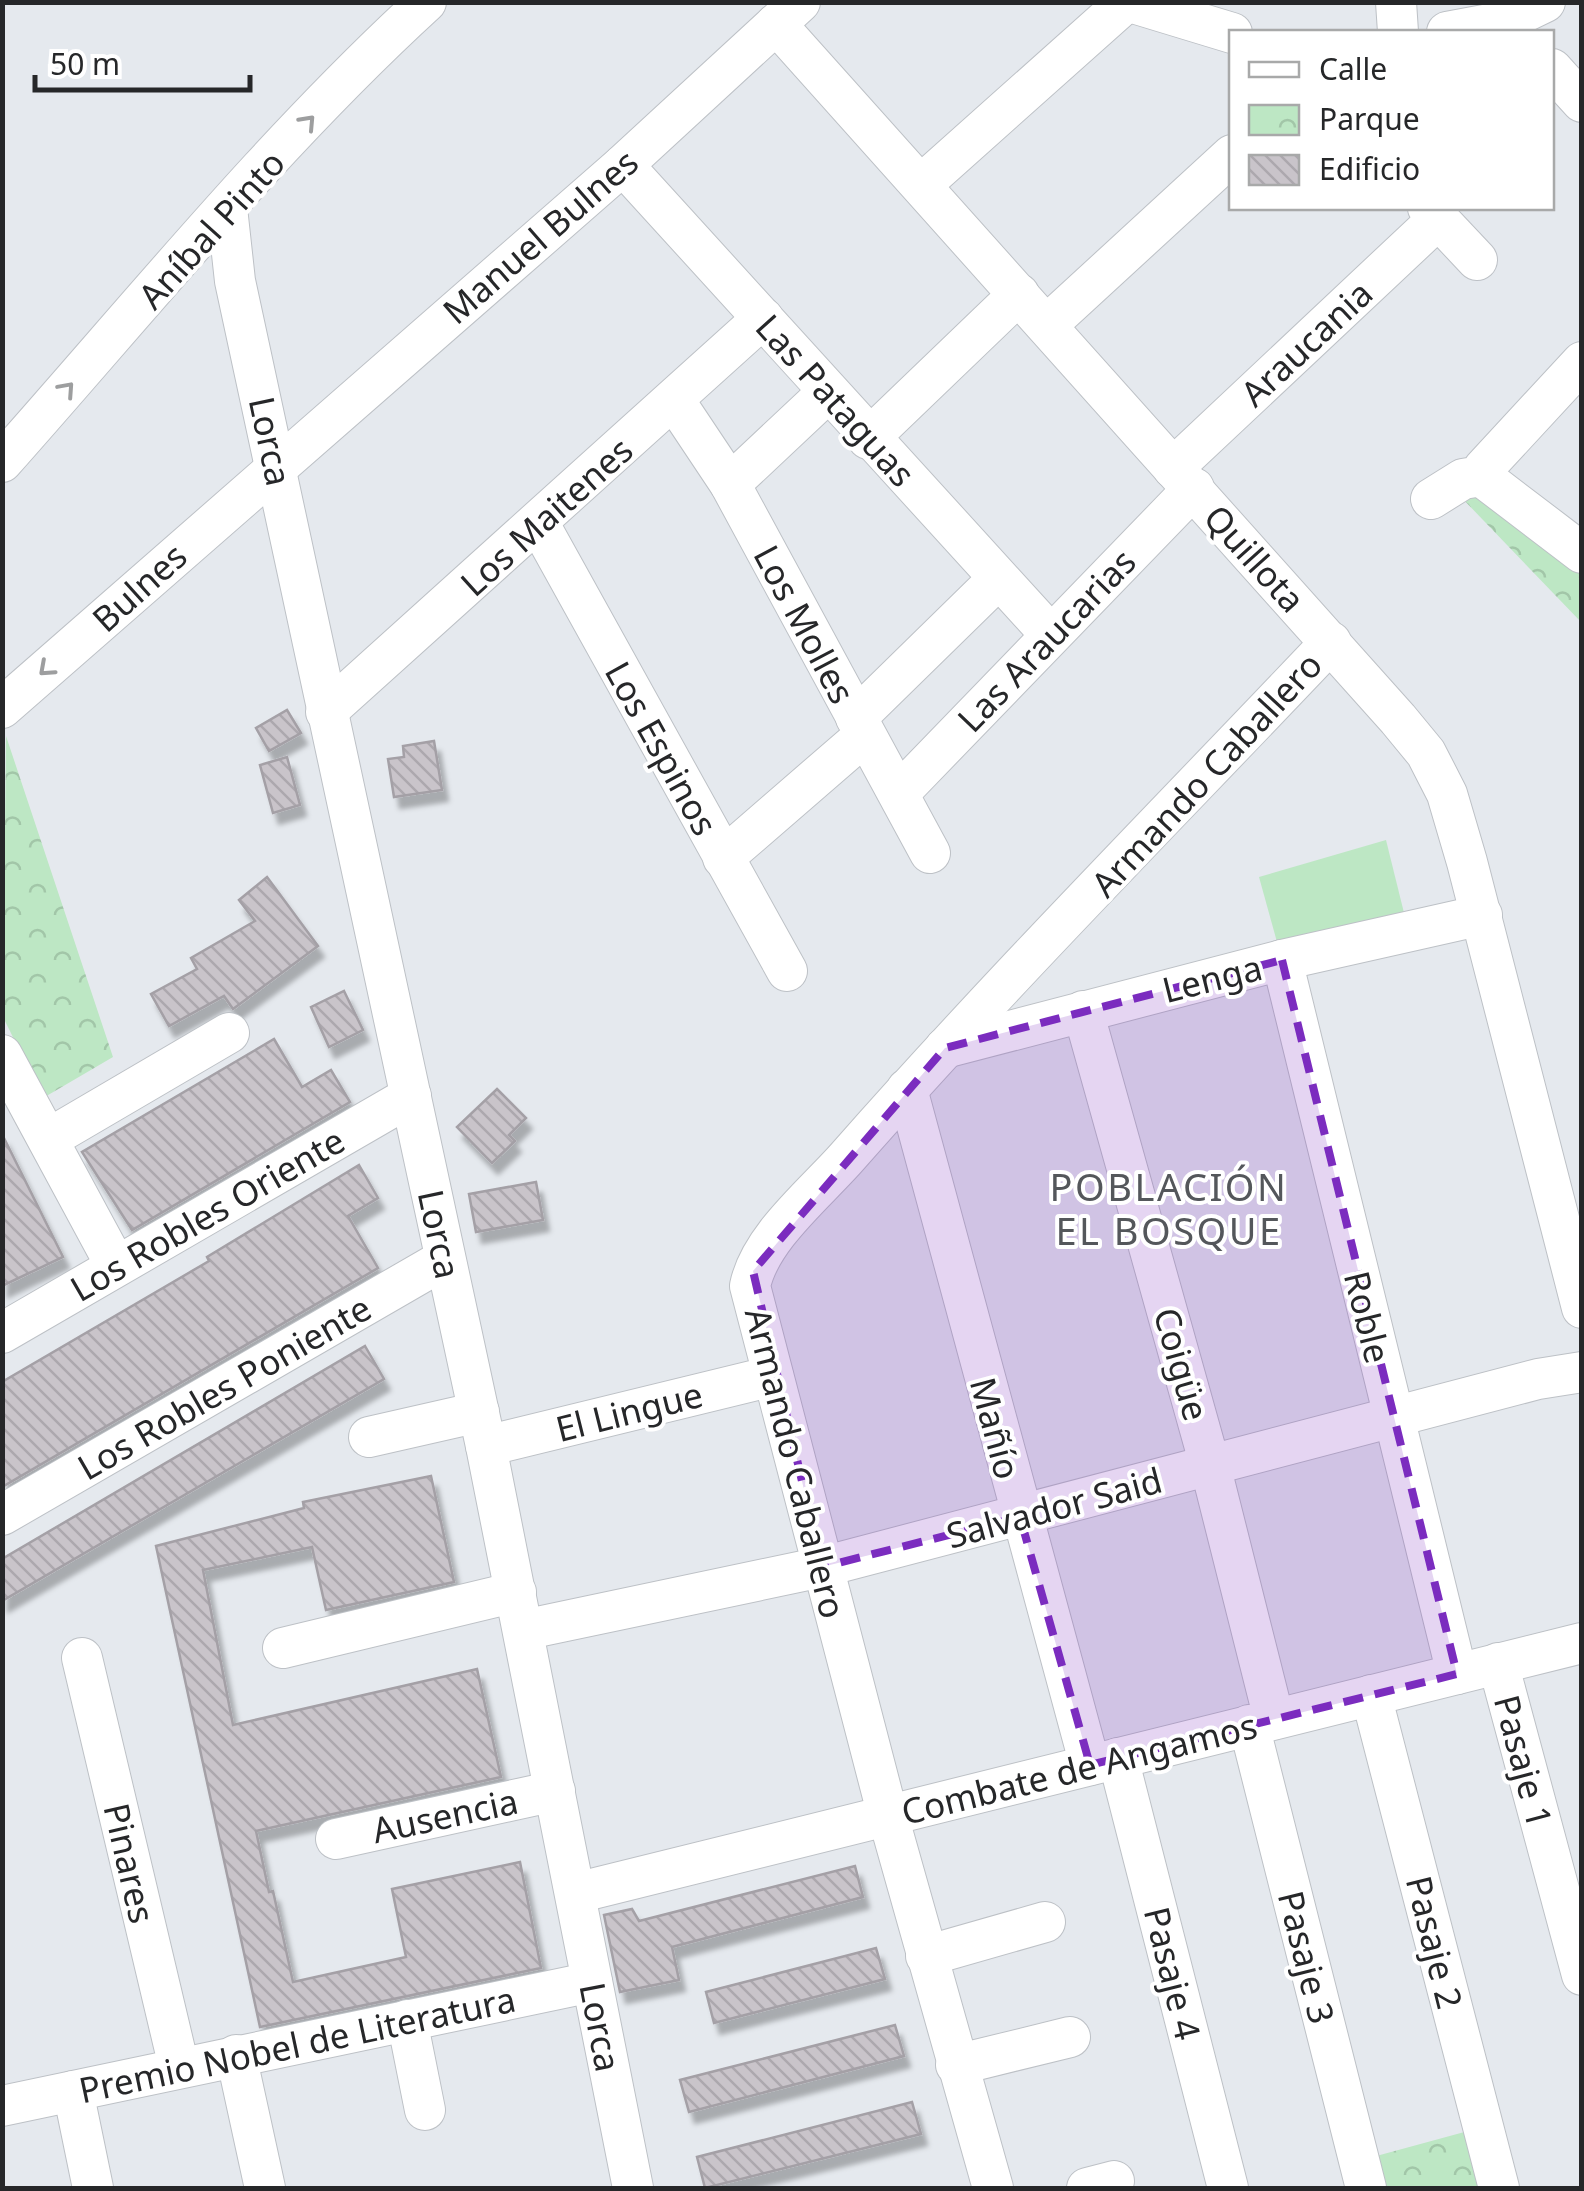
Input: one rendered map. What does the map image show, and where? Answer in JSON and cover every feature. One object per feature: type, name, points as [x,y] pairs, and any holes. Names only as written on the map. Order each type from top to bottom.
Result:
[{"type":"street","name":"Aníbal Pinto","points":[[2,462],[228,208],[385,40],[426,2]]},
{"type":"street","points":[[921,185],[1128,2],[1229,31]]},
{"type":"street","points":[[1396,2],[1398,30]]},
{"type":"street","points":[[1469,30],[1512,26],[1546,2]]},
{"type":"street","name":"Quillota","points":[[788,14],[921,185],[1331,642],[1426,754],[1447,794],[1482,915],[1582,1308]]},
{"type":"street","name":"Manuel Bulnes","points":[[276,466],[623,165],[788,14]]},
{"type":"street","points":[[1554,72],[1582,102]]},
{"type":"street","points":[[1047,325],[1229,158]]},
{"type":"street","name":"Las Pataguas","points":[[623,165],[868,439],[1050,634]]},
{"type":"street","name":"Lorca","points":[[228,208],[235,281],[482,1429],[633,2188]]},
{"type":"street","points":[[1433,213],[1477,260]]},
{"type":"street","name":"Araucania","points":[[1183,478],[1433,213]]},
{"type":"street","points":[[182,259],[209,262],[235,281]]},
{"type":"street","points":[[868,439],[1019,294]]},
{"type":"street","name":"Los Maitenes","points":[[326,712],[539,524],[763,318]]},
{"type":"street","points":[[1481,476],[1482,469],[1582,362]]},
{"type":"street","points":[[730,484],[828,392]]},
{"type":"street","name":"Los Molles","points":[[674,400],[730,484],[930,852]]},
{"type":"street","name":"Bulnes","points":[[2,708],[276,466]]},
{"type":"street","points":[[1431,498],[1463,479],[1481,476],[1582,552]]},
{"type":"street","name":"Las Araucarias","points":[[899,794],[1050,634],[1183,478]]},
{"type":"street","name":"Los Espinos","points":[[539,524],[787,970]]},
{"type":"street","points":[[723,858],[860,726],[998,580]]},
{"type":"street","name":"Armando Caballero","points":[[993,2188],[926,1956],[772,1376],[750,1286],[753,1271],[774,1241],[907,1089],[1331,642]]},
{"type":"street","name":"Lenga","points":[[945,1048],[1282,960],[1482,915]]},
{"type":"street","name":"Roble","points":[[1282,960],[1458,1674]]},
{"type":"street","name":"Coigüe","points":[[1083,1011],[1210,1465],[1262,1722]]},
{"type":"street","points":[[48,1139],[230,1033]]},
{"type":"street","points":[[2,1055],[116,1266]]},
{"type":"street","name":"Mañío","points":[[907,1089],[1020,1516],[1104,1762]]},
{"type":"street","name":"Los Robles Oriente","points":[[2,1333],[411,1096]]},
{"type":"street","name":"Los Robles Poniente","points":[[2,1516],[445,1259]]},
{"type":"street","name":"Salvador Said","points":[[282,1648],[822,1567],[1392,1417],[1582,1372]]},
{"type":"street","name":"El Lingue","points":[[369,1437],[482,1429],[772,1376]]},
{"type":"street","name":"Combate de Angamos","points":[[576,1893],[1582,1642]]},
{"type":"street","name":"Pinares","points":[[82,1658],[179,2067]]},
{"type":"street","name":"Pasaje 1","points":[[1498,1664],[1582,1974]]},
{"type":"street","name":"Pasaje 2","points":[[1372,1695],[1499,2188]]},
{"type":"street","name":"Pasaje 3","points":[[1262,1722],[1366,2188]]},
{"type":"street","name":"Pasaje 4","points":[[1104,1762],[1228,2188]]},
{"type":"street","name":"Ausencia","points":[[336,1838],[554,1792]]},
{"type":"street","points":[[926,1956],[1045,1922]]},
{"type":"street","name":"Premio Nobel de Literatura","points":[[2,2106],[592,1982]]},
{"type":"street","points":[[407,2020],[425,2110]]},
{"type":"street","points":[[956,2065],[1070,2037]]},
{"type":"street","points":[[236,2055],[265,2188]]},
{"type":"street","points":[[73,2091],[92,2188]]},
{"type":"highlighted area","points":[[1282,960],[1457,1674],[1090,1765],[1020,1517],[822,1567],[753,1271],[945,1048]]},
{"type":"green space","points":[[1476,485],[1581,564],[1581,622],[1460,496]]},
{"type":"green space","points":[[6,736],[113,1057],[43,1098],[3,1017]]},
{"type":"green space","points":[[1386,840],[1406,921],[1282,960],[1259,877]]},
{"type":"green space","points":[[1479,2128],[1493,2188],[1376,2188],[1369,2158]]},
{"type":"building","points":[[287,710],[301,733],[269,751],[256,728]]},
{"type":"building","points":[[434,741],[442,790],[394,797],[388,759],[404,757],[403,746]]},
{"type":"building","points":[[287,757],[300,805],[273,813],[260,765]]},
{"type":"building","points":[[267,877],[318,946],[233,1009],[224,996],[169,1026],[151,994],[197,969],[191,958],[255,921],[239,900]]},
{"type":"building","points":[[344,991],[363,1030],[329,1047],[311,1007]]},
{"type":"building","points":[[274,1039],[302,1087],[331,1070],[350,1102],[132,1230],[82,1152]]},
{"type":"building","points":[[497,1089],[526,1118],[509,1135],[515,1141],[492,1163],[457,1127]]},
{"type":"building","points":[[2,1134],[63,1257],[2,1286]]},
{"type":"building","points":[[359,1165],[378,1198],[348,1216],[378,1268],[2,1487],[2,1382],[209,1261],[207,1257]]},
{"type":"building","points":[[536,1182],[543,1220],[476,1232],[469,1194]]},
{"type":"building","points":[[365,1346],[384,1379],[2,1601],[2,1559]]},
{"type":"building","points":[[431,1476],[454,1582],[326,1610],[312,1547],[203,1570],[233,1725],[477,1669],[501,1777],[256,1831],[269,1892],[273,1891],[293,1982],[406,1957],[392,1889],[520,1862],[541,1968],[260,2027],[156,1546],[304,1508],[303,1502]]},
{"type":"building","points":[[855,1866],[863,1897],[672,1947],[679,1980],[620,1992],[604,1915],[632,1909],[639,1921]]},
{"type":"building","points":[[876,1948],[885,1979],[714,2023],[706,1992]]},
{"type":"building","points":[[895,2025],[904,2056],[689,2112],[680,2080]]},
{"type":"building","points":[[912,2102],[921,2134],[705,2188],[697,2157]]},
{"type":"district","name":"POBLACIÓN EL BOSQUE","points":[[1169,1208]]}]
